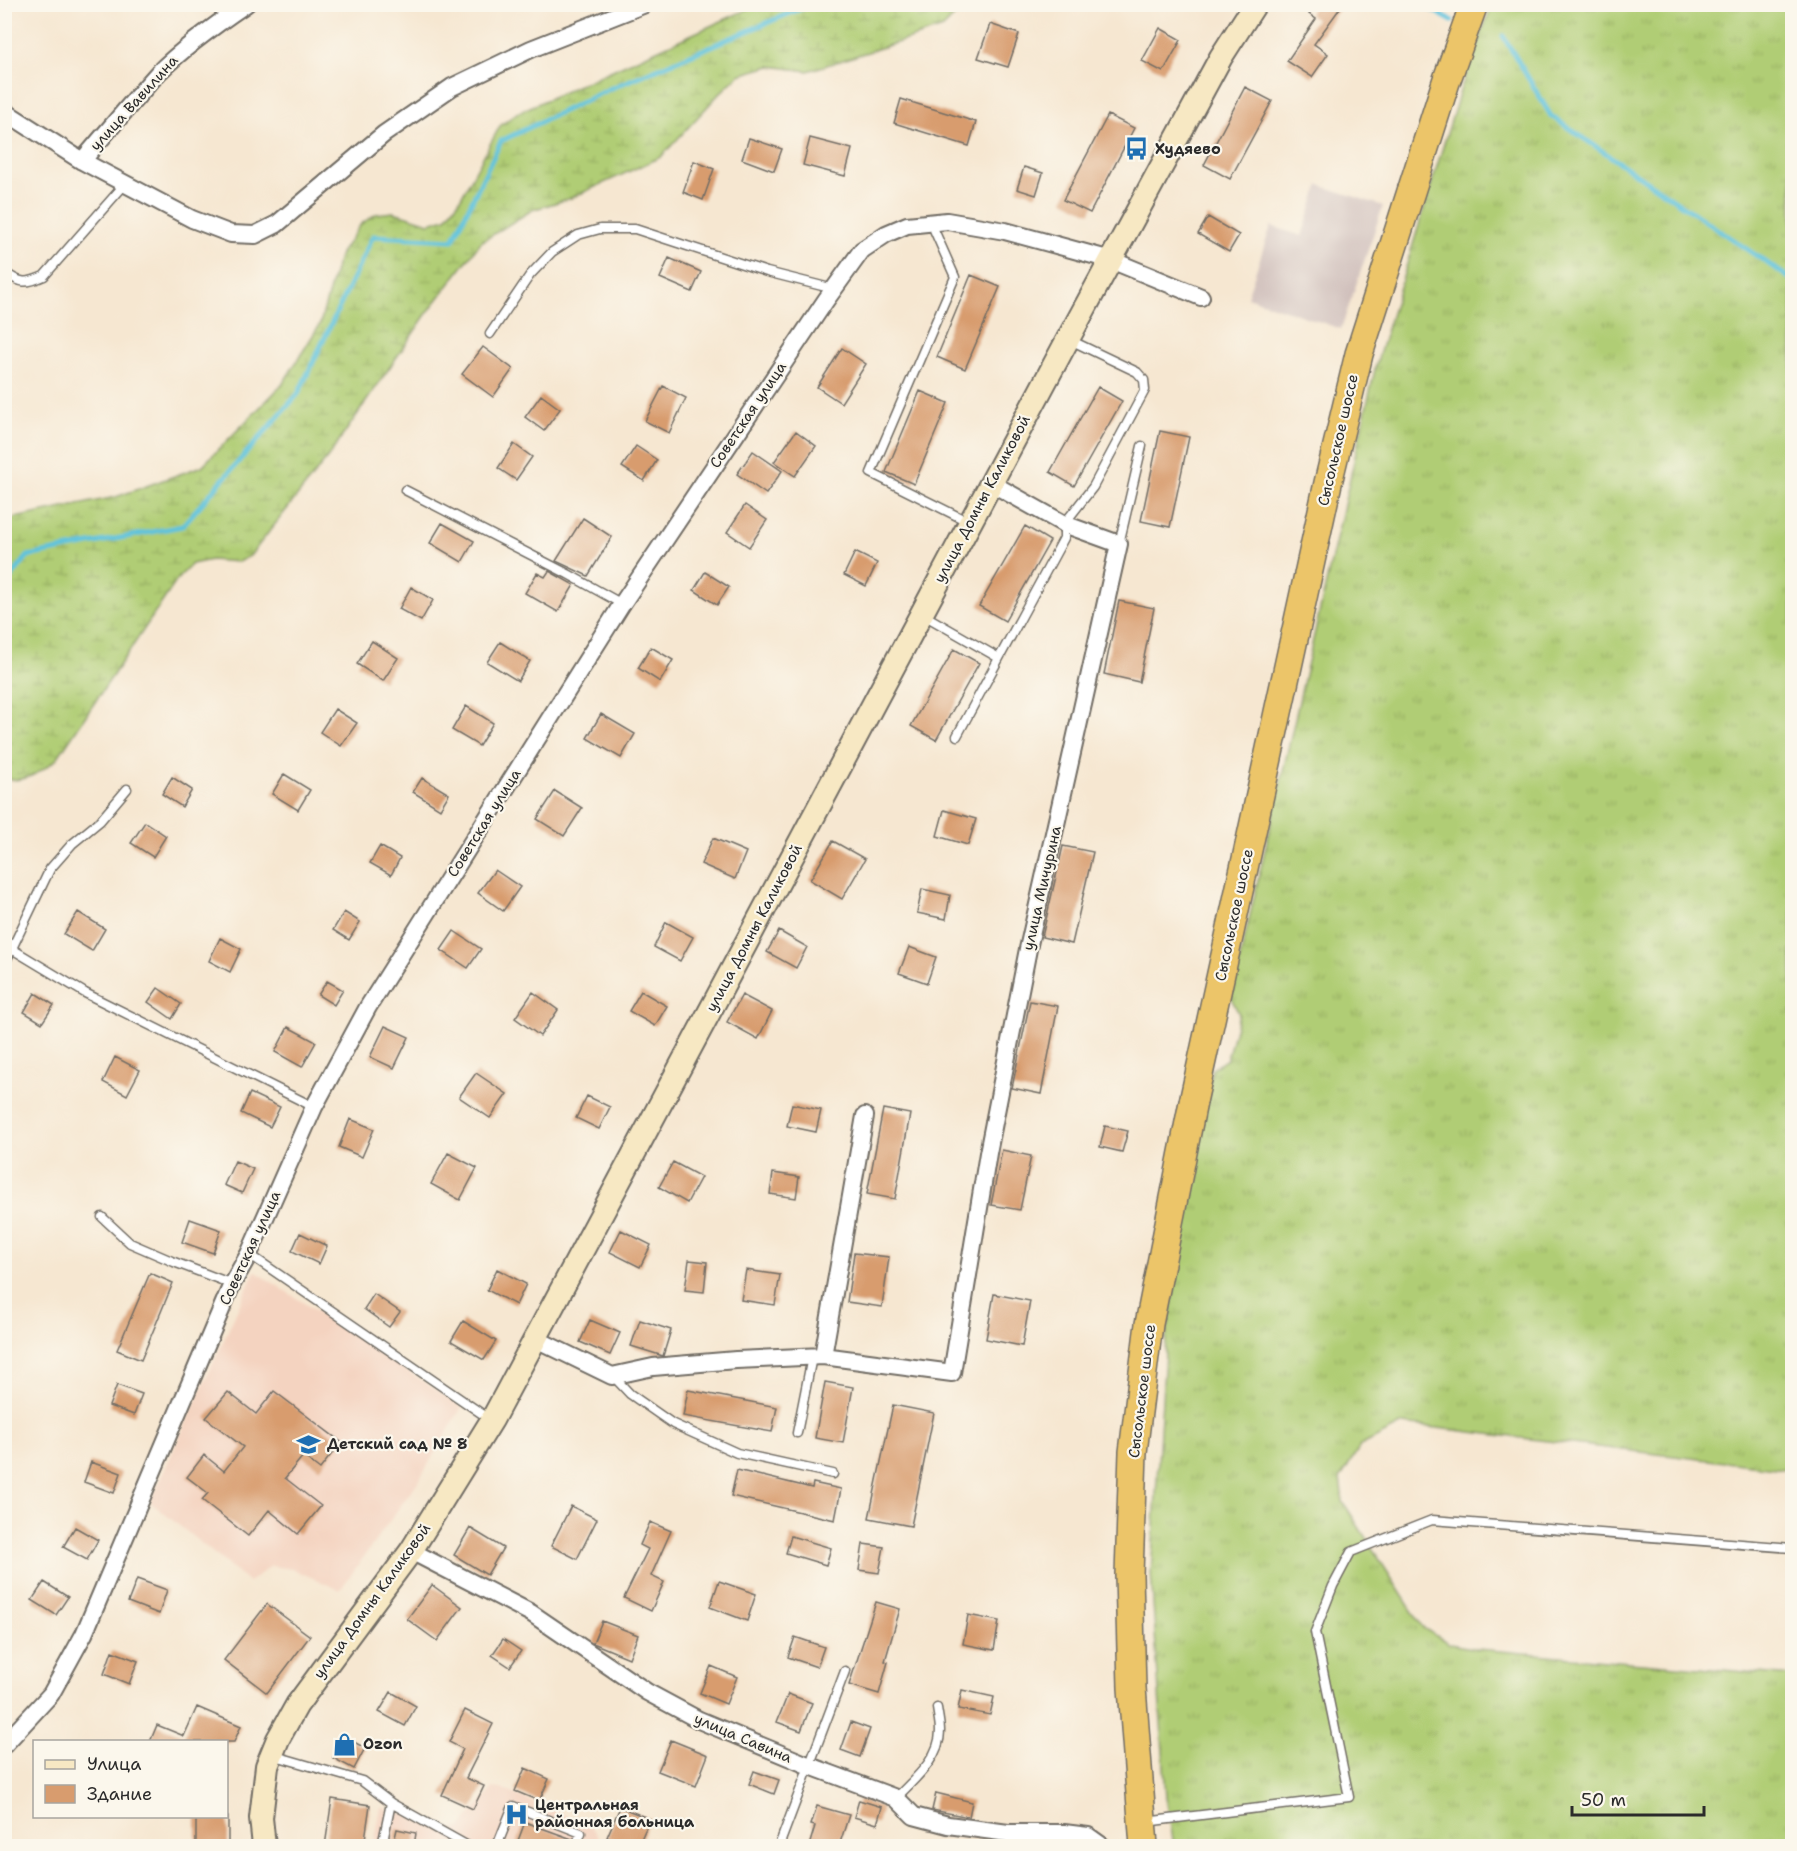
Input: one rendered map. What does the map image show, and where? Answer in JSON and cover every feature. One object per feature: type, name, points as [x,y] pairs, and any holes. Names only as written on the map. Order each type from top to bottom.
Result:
[{"type":"highway","name":"Сысольское шоссе","points":[[1143,1834],[1132,1688],[1129,1575],[1134,1452],[1149,1324],[1201,1067],[1328,483],[1359,354],[1442,94],[1474,4]]},
{"type":"main road","name":"улица Домны Каликовой","points":[[264,1846],[261,1818],[267,1766],[278,1739],[297,1705],[411,1551],[492,1420],[1068,339],[1221,57],[1256,4]]},
{"type":"street","name":"улица Вавилина","points":[[82,161],[159,73],[221,20],[246,4]]},
{"type":"street","points":[[4,111],[82,161],[210,227],[231,234],[255,235],[278,224],[384,134],[452,87],[531,49],[645,4]]},
{"type":"street","name":"Советская улица","points":[[4,1745],[51,1694],[84,1634],[232,1284],[249,1254],[314,1107],[368,1006],[622,604],[862,250],[886,234],[907,225],[947,221],[1005,231],[1111,261],[1201,297]]},
{"type":"street","points":[[991,483],[1064,524],[1119,544]]},
{"type":"street","name":"улица Мичурина","points":[[818,1356],[952,1373],[988,1153],[1028,949],[1119,544]]},
{"type":"street","points":[[536,1339],[612,1376],[653,1367],[818,1356],[865,1116]]},
{"type":"street","name":"улица Савина","points":[[411,1551],[531,1613],[647,1692],[699,1720],[810,1766],[896,1798],[914,1816],[948,1826],[1008,1833],[1064,1833],[1088,1836],[1102,1846]]},
{"type":"lane","points":[[4,272],[19,280],[29,282],[44,276],[125,184]]},
{"type":"lane","points":[[931,223],[955,277],[871,473],[970,522]]},
{"type":"lane","points":[[490,334],[530,274],[552,252],[578,235],[600,229],[635,229],[767,272],[834,289]]},
{"type":"lane","points":[[957,736],[1064,538],[1064,524],[1093,487],[1145,390],[1144,380],[1137,372],[1068,339]]},
{"type":"lane","points":[[1119,544],[1142,446]]},
{"type":"lane","points":[[405,490],[622,604]]},
{"type":"lane","points":[[921,614],[999,658]]},
{"type":"lane","points":[[4,964],[50,869],[72,844],[100,821],[127,789]]},
{"type":"lane","points":[[12,949],[85,993],[314,1107]]},
{"type":"lane","points":[[102,1217],[130,1243],[232,1284]]},
{"type":"lane","points":[[249,1254],[492,1420]]},
{"type":"lane","points":[[797,1433],[818,1356]]},
{"type":"lane","points":[[612,1376],[630,1394],[673,1424],[737,1453],[833,1474]]},
{"type":"lane","points":[[1143,1834],[1349,1797],[1315,1632],[1333,1586],[1351,1552],[1432,1520],[1792,1548]]},
{"type":"lane","points":[[779,1846],[844,1671]]},
{"type":"lane","points":[[896,1798],[925,1768],[938,1745],[940,1733],[937,1707]]},
{"type":"lane","points":[[272,1755],[362,1781],[391,1803],[468,1846]]},
{"type":"lane","points":[[382,1846],[391,1803]]},
{"type":"lane","points":[[497,1846],[513,1806],[581,1833],[576,1846]]},
{"type":"shaded area","points":[[1319,185],[1383,206],[1341,329],[1247,297],[1271,226],[1302,236]]},
{"type":"shaded area","name":"Детский сад № 8","points":[[255,1271],[462,1407],[419,1480],[340,1590],[293,1569],[271,1566],[249,1582],[150,1502]]},
{"type":"shaded area","name":"Центральная районная больница","points":[[493,1788],[502,1789],[592,1827],[604,1846],[374,1846],[381,1807],[452,1829],[461,1828]]},
{"type":"green space","points":[[757,5],[966,5],[943,28],[808,71],[770,66],[739,75],[661,157],[571,198],[532,210],[481,242],[425,316],[328,457],[250,556],[238,562],[211,560],[192,564],[179,577],[56,760],[26,778],[5,779],[5,520],[116,497],[202,466],[282,385],[320,324],[339,256],[361,224],[376,214],[394,212],[429,223],[446,218],[459,201],[500,126],[517,113]]},
{"type":"green space","points":[[1492,5],[1792,5],[1792,1470],[1403,1424],[1360,1446],[1340,1479],[1343,1502],[1423,1628],[1450,1644],[1477,1649],[1792,1676],[1792,1846],[1174,1846],[1166,1797],[1151,1573],[1166,1337],[1212,1069],[1227,1059],[1239,1014],[1231,998],[1376,365],[1461,88]]},
{"type":"building","points":[[1316,4],[1343,4],[1314,44],[1328,54],[1312,77],[1287,61],[1316,19],[1309,14]]},
{"type":"building","points":[[990,24],[1019,34],[1008,67],[978,58]]},
{"type":"building","points":[[1160,28],[1181,40],[1163,72],[1142,61]]},
{"type":"building","points":[[1245,87],[1272,101],[1230,179],[1204,165]]},
{"type":"building","points":[[901,99],[976,122],[969,146],[894,123]]},
{"type":"building","points":[[1108,115],[1134,128],[1090,213],[1063,200]]},
{"type":"building","points":[[749,138],[782,149],[774,171],[742,159]]},
{"type":"building","points":[[810,138],[852,149],[845,176],[803,165]]},
{"type":"building","points":[[694,161],[714,169],[703,200],[683,192]]},
{"type":"building","points":[[1024,167],[1043,173],[1036,195],[1017,189]]},
{"type":"building","points":[[1208,217],[1239,235],[1229,252],[1198,234]]},
{"type":"building","points":[[669,258],[701,272],[692,292],[660,278]]},
{"type":"building","points":[[971,275],[1000,287],[965,369],[937,357]]},
{"type":"building","points":[[483,347],[513,369],[493,397],[462,374]]},
{"type":"building","points":[[842,348],[866,364],[841,403],[817,387]]},
{"type":"building","points":[[663,386],[686,398],[669,433],[645,421]]},
{"type":"building","points":[[1098,387],[1122,401],[1074,486],[1050,472]]},
{"type":"building","points":[[920,391],[948,403],[914,484],[886,472]]},
{"type":"building","points":[[541,395],[560,409],[544,431],[525,417]]},
{"type":"building","points":[[796,431],[816,446],[795,476],[774,462]]},
{"type":"building","points":[[1160,431],[1189,437],[1170,527],[1141,521]]},
{"type":"building","points":[[514,444],[532,457],[516,480],[498,468]]},
{"type":"building","points":[[636,446],[657,460],[644,481],[622,467]]},
{"type":"building","points":[[753,451],[782,471],[766,494],[737,474]]},
{"type":"building","points":[[745,505],[767,520],[749,547],[727,532]]},
{"type":"building","points":[[583,518],[612,537],[588,576],[556,561]]},
{"type":"building","points":[[442,523],[474,541],[462,562],[430,543]]},
{"type":"building","points":[[1025,526],[1050,541],[1005,621],[979,606]]},
{"type":"building","points":[[855,552],[877,563],[866,586],[844,575]]},
{"type":"building","points":[[549,571],[574,585],[558,612],[525,593],[537,573],[545,577]]},
{"type":"building","points":[[705,572],[729,587],[717,605],[694,590]]},
{"type":"building","points":[[411,587],[433,600],[421,621],[399,609]]},
{"type":"building","points":[[1119,601],[1154,608],[1139,682],[1104,674]]},
{"type":"building","points":[[372,641],[398,658],[383,681],[357,664]]},
{"type":"building","points":[[500,642],[530,661],[518,681],[487,662]]},
{"type":"building","points":[[651,647],[673,660],[660,682],[638,668]]},
{"type":"building","points":[[954,649],[979,663],[936,740],[911,726]]},
{"type":"building","points":[[466,706],[493,723],[479,746],[452,730]]},
{"type":"building","points":[[335,709],[357,723],[341,746],[320,732]]},
{"type":"building","points":[[601,714],[635,734],[621,758],[587,738]]},
{"type":"building","points":[[284,774],[310,790],[298,810],[272,794]]},
{"type":"building","points":[[172,777],[192,790],[182,807],[162,794]]},
{"type":"building","points":[[422,778],[449,794],[440,809],[413,792]]},
{"type":"building","points":[[555,791],[582,808],[564,836],[537,819]]},
{"type":"building","points":[[944,810],[976,819],[968,845],[937,836]]},
{"type":"building","points":[[145,822],[166,836],[153,857],[131,843]]},
{"type":"building","points":[[713,838],[746,852],[735,879],[701,864]]},
{"type":"building","points":[[833,841],[865,859],[842,899],[810,880]]},
{"type":"building","points":[[380,846],[400,858],[391,875],[370,863]]},
{"type":"building","points":[[1063,846],[1093,852],[1072,944],[1042,937]]},
{"type":"building","points":[[495,870],[520,887],[503,911],[478,893]]},
{"type":"building","points":[[922,889],[950,895],[946,919],[917,913]]},
{"type":"building","points":[[78,912],[105,929],[92,951],[64,934]]},
{"type":"building","points":[[344,912],[360,922],[349,940],[333,930]]},
{"type":"building","points":[[666,922],[693,937],[680,961],[654,947]]},
{"type":"building","points":[[454,931],[481,949],[468,968],[441,950]]},
{"type":"building","points":[[779,931],[807,947],[796,968],[767,952]]},
{"type":"building","points":[[220,938],[241,949],[230,972],[209,961]]},
{"type":"building","points":[[909,947],[936,957],[927,983],[899,973]]},
{"type":"building","points":[[327,981],[343,990],[334,1005],[318,995]]},
{"type":"building","points":[[158,988],[181,1004],[172,1019],[148,1002]]},
{"type":"building","points":[[641,991],[667,1006],[655,1026],[629,1011]]},
{"type":"building","points":[[533,992],[558,1010],[540,1036],[515,1018]]},
{"type":"building","points":[[35,993],[54,1005],[42,1023],[24,1012]]},
{"type":"building","points":[[742,995],[772,1011],[758,1039],[727,1022]]},
{"type":"building","points":[[1030,1001],[1058,1006],[1041,1094],[1012,1088]]},
{"type":"building","points":[[385,1026],[409,1037],[394,1068],[370,1057]]},
{"type":"building","points":[[288,1027],[316,1042],[302,1067],[275,1052]]},
{"type":"building","points":[[115,1057],[140,1070],[127,1095],[103,1082]]},
{"type":"building","points":[[476,1073],[507,1094],[490,1118],[459,1097]]},
{"type":"building","points":[[250,1093],[280,1107],[270,1127],[241,1113]]},
{"type":"building","points":[[587,1096],[610,1107],[599,1129],[576,1118]]},
{"type":"building","points":[[792,1104],[821,1110],[816,1132],[787,1126]]},
{"type":"building","points":[[883,1109],[910,1114],[895,1199],[867,1194]]},
{"type":"building","points":[[350,1119],[374,1129],[362,1157],[339,1147]]},
{"type":"building","points":[[1105,1126],[1128,1131],[1122,1152],[1100,1147]]},
{"type":"building","points":[[1002,1150],[1031,1156],[1020,1210],[991,1205]]},
{"type":"building","points":[[448,1153],[477,1168],[460,1200],[431,1184]]},
{"type":"building","points":[[235,1161],[253,1169],[242,1193],[224,1185]]},
{"type":"building","points":[[673,1162],[701,1177],[687,1203],[659,1187]]},
{"type":"building","points":[[773,1173],[799,1177],[796,1198],[770,1194]]},
{"type":"building","points":[[190,1219],[221,1230],[213,1253],[182,1242]]},
{"type":"building","points":[[621,1230],[651,1245],[640,1267],[610,1252]]},
{"type":"building","points":[[300,1233],[327,1246],[319,1264],[292,1251]]},
{"type":"building","points":[[854,1253],[889,1257],[882,1307],[847,1302]]},
{"type":"building","points":[[689,1260],[707,1262],[704,1292],[685,1290]]},
{"type":"building","points":[[497,1269],[526,1284],[516,1305],[487,1290]]},
{"type":"building","points":[[746,1270],[780,1275],[775,1305],[741,1300]]},
{"type":"building","points":[[150,1273],[173,1283],[141,1360],[117,1350]]},
{"type":"building","points":[[374,1294],[400,1312],[389,1327],[364,1309]]},
{"type":"building","points":[[994,1294],[1030,1301],[1022,1346],[986,1339]]},
{"type":"building","points":[[590,1320],[620,1333],[610,1355],[580,1342]]},
{"type":"building","points":[[640,1320],[671,1330],[663,1356],[631,1346]]},
{"type":"building","points":[[463,1321],[496,1341],[484,1360],[451,1341]]},
{"type":"building","points":[[825,1382],[853,1387],[843,1443],[815,1438]]},
{"type":"building","points":[[117,1385],[142,1394],[134,1415],[109,1406]]},
{"type":"building","points":[[688,1390],[777,1407],[772,1432],[683,1416]]},
{"type":"building","points":[[274,1391],[341,1442],[320,1469],[303,1456],[285,1478],[321,1506],[298,1534],[269,1510],[248,1536],[202,1500],[208,1493],[187,1477],[204,1455],[224,1471],[243,1447],[206,1418],[228,1392],[256,1414]]},
{"type":"building","points":[[893,1405],[934,1413],[911,1526],[869,1518]]},
{"type":"building","points":[[91,1462],[121,1473],[114,1493],[84,1482]]},
{"type":"building","points":[[737,1470],[812,1488],[813,1483],[841,1489],[835,1520],[731,1496]]},
{"type":"building","points":[[571,1506],[597,1519],[577,1559],[551,1546]]},
{"type":"building","points":[[650,1522],[671,1531],[651,1576],[664,1582],[651,1611],[624,1598],[648,1549],[640,1545]]},
{"type":"building","points":[[75,1527],[98,1540],[87,1560],[63,1547]]},
{"type":"building","points":[[470,1528],[503,1548],[487,1575],[454,1555]]},
{"type":"building","points":[[791,1536],[831,1548],[826,1565],[786,1553]]},
{"type":"building","points":[[863,1544],[884,1547],[879,1573],[859,1570]]},
{"type":"building","points":[[137,1579],[167,1590],[159,1614],[128,1602]]},
{"type":"building","points":[[719,1581],[756,1594],[747,1621],[710,1607]]},
{"type":"building","points":[[44,1582],[68,1597],[56,1615],[32,1600]]},
{"type":"building","points":[[432,1585],[462,1607],[437,1641],[407,1619]]},
{"type":"building","points":[[876,1602],[900,1609],[885,1661],[888,1662],[879,1694],[849,1685]]},
{"type":"building","points":[[267,1604],[310,1636],[267,1693],[224,1660]]},
{"type":"building","points":[[968,1615],[999,1621],[994,1650],[963,1644]]},
{"type":"building","points":[[602,1621],[638,1635],[629,1658],[593,1643]]},
{"type":"building","points":[[795,1637],[824,1647],[817,1667],[788,1657]]},
{"type":"building","points":[[503,1639],[521,1651],[510,1667],[492,1655]]},
{"type":"building","points":[[112,1651],[138,1661],[129,1684],[104,1674]]},
{"type":"building","points":[[711,1666],[737,1677],[726,1704],[700,1693]]},
{"type":"building","points":[[962,1690],[994,1697],[990,1715],[958,1709]]},
{"type":"building","points":[[391,1692],[416,1706],[405,1726],[379,1712]]},
{"type":"building","points":[[788,1694],[812,1703],[801,1731],[777,1722]]},
{"type":"building","points":[[197,1707],[241,1726],[234,1742],[228,1742],[228,1740],[151,1740],[157,1725],[184,1736]]},
{"type":"building","points":[[465,1710],[493,1724],[466,1778],[484,1786],[473,1809],[442,1795],[463,1749],[449,1742]]},
{"type":"building","points":[[851,1722],[870,1729],[860,1757],[841,1750]]},
{"type":"building","points":[[345,1737],[365,1748],[354,1769],[333,1758]]},
{"type":"building","points":[[671,1740],[708,1755],[696,1786],[658,1771]]},
{"type":"building","points":[[525,1768],[549,1779],[539,1801],[515,1791]]},
{"type":"building","points":[[754,1771],[779,1780],[774,1794],[749,1784]]},
{"type":"building","points":[[936,1793],[972,1802],[969,1817],[932,1810]]},
{"type":"building","points":[[332,1799],[370,1805],[364,1846],[325,1846]]},
{"type":"building","points":[[859,1800],[882,1807],[877,1824],[854,1817]]},
{"type":"building","points":[[817,1806],[849,1815],[839,1846],[809,1846],[815,1826],[811,1825]]},
{"type":"building","points":[[620,1807],[650,1819],[638,1846],[607,1837]]},
{"type":"building","points":[[196,1818],[228,1818],[228,1846],[196,1846]]},
{"type":"building","points":[[525,1822],[572,1839],[570,1846],[516,1846]]},
{"type":"building","points":[[397,1829],[416,1833],[414,1846],[393,1846]]},
{"type":"waterway","points":[[4,586],[28,556],[182,526],[298,394],[373,236],[453,240],[501,141],[609,89],[812,4]]},
{"type":"waterway","points":[[1427,4],[1427,7],[1452,21]]},
{"type":"waterway","points":[[1503,36],[1551,116],[1792,280]]},
{"type":"place","name":"Худяево","points":[[1137,149]]},
{"type":"place","name":"Детский сад № 8","points":[[309,1444]]},
{"type":"place","name":"Ozon","points":[[345,1744]]},
{"type":"place","name":"Центральная районная больница","points":[[517,1814]]}]
